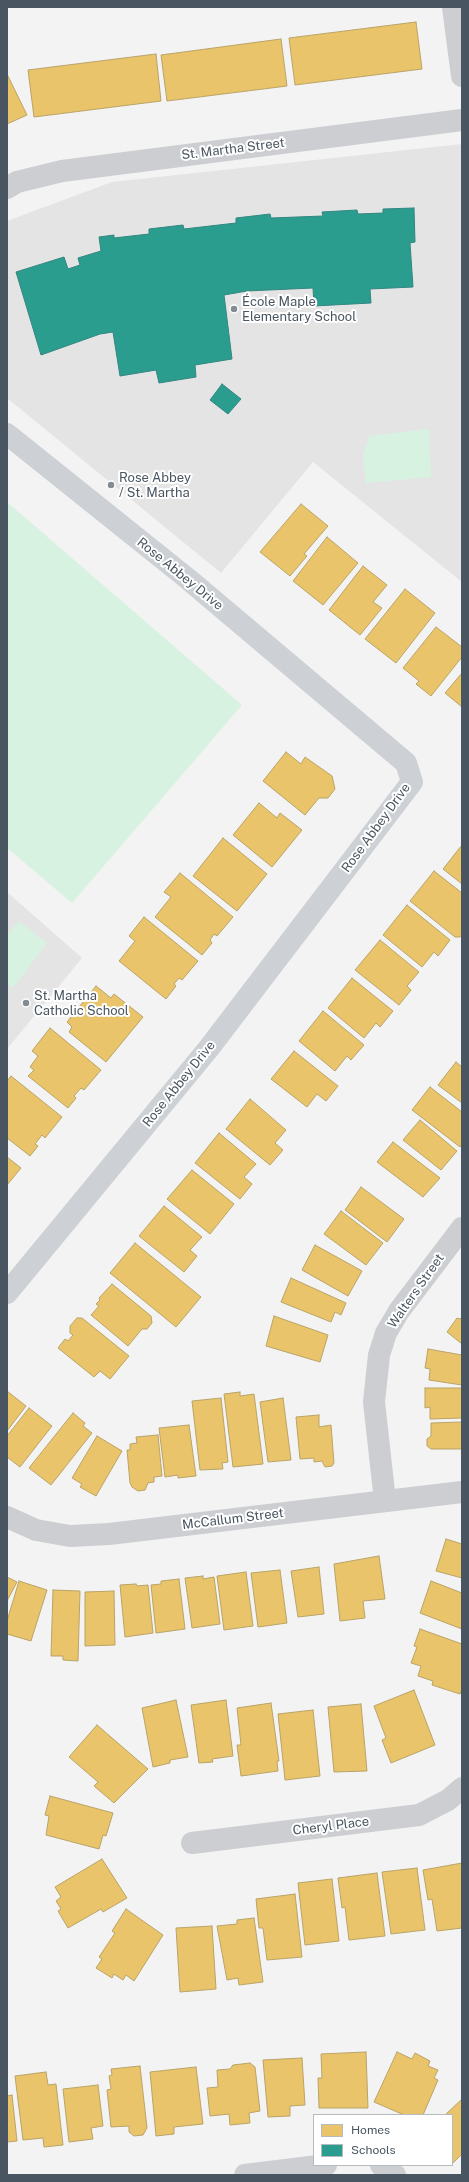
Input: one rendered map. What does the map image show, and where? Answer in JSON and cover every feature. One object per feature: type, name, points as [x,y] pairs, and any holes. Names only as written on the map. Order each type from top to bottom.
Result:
[{"type":"street","points":[[453,7],[462,76]]},
{"type":"street","name":"St. Martha Street","points":[[7,188],[17,182],[62,171],[462,120]]},
{"type":"street","name":"Rose Abbey Drive","points":[[7,434],[188,579],[406,763],[412,782],[209,1048],[7,1293]]},
{"type":"street","name":"Walters Street","points":[[385,1501],[374,1402],[379,1355],[386,1333],[399,1311],[462,1228]]},
{"type":"street","name":"McCallum Street","points":[[7,1517],[36,1530],[70,1536],[109,1534],[462,1492]]},
{"type":"street","name":"Cheryl Place","points":[[192,1843],[419,1815],[448,1800],[462,1788]]},
{"type":"street","points":[[245,2175],[318,2166]]},
{"type":"street","points":[[382,2166],[395,2175]]},
{"type":"shaded area","name":"École Maple Elementary School","points":[[462,144],[462,582],[313,462],[221,573],[7,398],[7,221],[112,182]]},
{"type":"shaded area","name":"St. Martha Catholic School","points":[[7,892],[82,958],[7,1049]]},
{"type":"green space","points":[[429,429],[431,477],[366,483],[363,455],[369,436]]},
{"type":"green space","points":[[7,502],[242,705],[72,903],[7,848]]},
{"type":"green space","points":[[19,921],[47,943],[13,988],[7,983],[7,935]]},
{"type":"building: Homes","points":[[416,22],[422,69],[295,85],[289,38]]},
{"type":"building: Homes","points":[[281,39],[287,86],[167,101],[161,55]]},
{"type":"building: Homes","points":[[156,54],[161,101],[34,117],[28,70]]},
{"type":"building: Homes","points":[[7,74],[27,115],[7,124]]},
{"type":"building: Homes","points":[[301,504],[328,526],[304,554],[307,556],[290,576],[260,552]]},
{"type":"building: Homes","points":[[327,537],[358,563],[323,605],[293,581]]},
{"type":"building: Homes","points":[[363,566],[387,585],[373,602],[382,608],[360,635],[329,610]]},
{"type":"building: Homes","points":[[405,589],[435,613],[396,663],[365,639]]},
{"type":"building: Homes","points":[[436,627],[462,647],[462,657],[431,696],[416,684],[419,681],[403,668]]},
{"type":"building: Homes","points":[[462,673],[462,707],[445,693]]},
{"type":"building: Homes","points":[[286,752],[301,764],[305,757],[332,776],[335,789],[328,798],[319,798],[305,815],[263,781]]},
{"type":"building: Homes","points":[[259,803],[277,818],[280,813],[302,830],[272,867],[233,835]]},
{"type":"building: Homes","points":[[223,838],[267,874],[237,911],[193,876]]},
{"type":"building: Homes","points":[[462,845],[462,884],[443,869]]},
{"type":"building: Homes","points":[[434,871],[462,893],[462,934],[460,937],[455,937],[410,901]]},
{"type":"building: Homes","points":[[180,873],[233,917],[217,936],[214,934],[210,940],[212,943],[202,955],[155,917],[171,897],[164,892]]},
{"type":"building: Homes","points":[[407,905],[450,940],[438,956],[434,952],[422,967],[383,935]]},
{"type":"building: Homes","points":[[144,917],[198,961],[182,980],[179,978],[174,984],[176,986],[166,999],[119,961],[135,941],[129,936]]},
{"type":"building: Homes","points":[[380,940],[419,972],[407,986],[411,990],[399,1005],[355,970]]},
{"type":"building: Homes","points":[[352,978],[393,1011],[380,1027],[376,1023],[364,1038],[328,1008]]},
{"type":"building: Homes","points":[[96,986],[111,998],[114,994],[143,1017],[106,1062],[69,1032],[72,1027],[67,1022]]},
{"type":"building: Homes","points":[[323,1011],[364,1045],[351,1060],[347,1056],[335,1071],[299,1041]]},
{"type":"building: Homes","points":[[50,1028],[101,1070],[84,1090],[81,1088],[74,1096],[76,1098],[68,1108],[28,1076],[34,1070],[30,1067],[38,1056],[32,1051]]},
{"type":"building: Homes","points":[[294,1051],[338,1086],[326,1101],[317,1094],[307,1107],[271,1079]]},
{"type":"building: Homes","points":[[456,1062],[462,1067],[462,1103],[438,1085]]},
{"type":"building: Homes","points":[[11,1076],[62,1117],[45,1138],[42,1135],[35,1144],[38,1146],[30,1156],[7,1138],[7,1081]]},
{"type":"building: Homes","points":[[430,1087],[462,1112],[462,1144],[460,1147],[412,1110]]},
{"type":"building: Homes","points":[[250,1099],[286,1130],[275,1143],[283,1150],[270,1165],[226,1129]]},
{"type":"building: Homes","points":[[420,1120],[457,1151],[441,1170],[403,1140]]},
{"type":"building: Homes","points":[[219,1133],[256,1164],[244,1177],[252,1184],[240,1199],[195,1163]]},
{"type":"building: Homes","points":[[393,1142],[440,1178],[423,1197],[377,1162]]},
{"type":"building: Homes","points":[[7,1157],[21,1168],[7,1185]]},
{"type":"building: Homes","points":[[192,1170],[234,1204],[210,1234],[167,1199]]},
{"type":"building: Homes","points":[[361,1187],[404,1219],[387,1242],[345,1210]]},
{"type":"building: Homes","points":[[164,1206],[202,1237],[190,1250],[197,1256],[184,1272],[139,1236]]},
{"type":"building: Homes","points":[[341,1211],[383,1243],[366,1265],[324,1234]]},
{"type":"building: Homes","points":[[135,1243],[201,1297],[176,1327],[110,1273]]},
{"type":"building: Homes","points":[[315,1245],[362,1271],[348,1296],[302,1270]]},
{"type":"building: Homes","points":[[291,1278],[346,1303],[341,1315],[335,1312],[331,1322],[281,1302]]},
{"type":"building: Homes","points":[[112,1284],[151,1316],[152,1323],[147,1329],[142,1329],[128,1346],[91,1315],[99,1306],[96,1304],[100,1300],[99,1298]]},
{"type":"building: Homes","points":[[274,1316],[328,1335],[320,1362],[266,1346]]},
{"type":"building: Homes","points":[[462,1317],[462,1344],[447,1332],[457,1318],[460,1319]]},
{"type":"building: Homes","points":[[77,1318],[82,1318],[129,1356],[110,1379],[100,1371],[94,1377],[58,1348],[65,1339],[68,1341],[73,1335],[70,1333],[70,1326]]},
{"type":"building: Homes","points":[[428,1349],[462,1355],[462,1385],[429,1380],[430,1369],[425,1368]]},
{"type":"building: Homes","points":[[425,1388],[462,1388],[462,1418],[430,1419],[430,1407],[425,1408]]},
{"type":"building: Homes","points":[[7,1391],[26,1406],[7,1431]]},
{"type":"building: Homes","points":[[240,1392],[240,1396],[254,1394],[263,1464],[233,1467],[224,1394]]},
{"type":"building: Homes","points":[[221,1398],[228,1462],[222,1463],[223,1469],[200,1470],[192,1401]]},
{"type":"building: Homes","points":[[283,1398],[291,1460],[268,1462],[260,1402]]},
{"type":"building: Homes","points":[[29,1408],[52,1426],[20,1467],[7,1457],[7,1436]]},
{"type":"building: Homes","points":[[73,1413],[85,1423],[83,1426],[92,1433],[51,1485],[29,1468]]},
{"type":"building: Homes","points":[[319,1415],[319,1427],[331,1425],[334,1463],[332,1466],[325,1467],[322,1461],[314,1462],[314,1458],[300,1459],[296,1417]]},
{"type":"building: Homes","points":[[462,1422],[462,1449],[431,1449],[427,1446],[427,1439],[431,1436],[431,1423]]},
{"type":"building: Homes","points":[[189,1425],[196,1476],[178,1478],[178,1475],[165,1477],[159,1428]]},
{"type":"building: Homes","points":[[158,1435],[162,1476],[154,1477],[154,1482],[148,1483],[145,1490],[138,1491],[132,1487],[130,1483],[127,1450],[130,1450],[130,1444],[137,1443],[136,1437]]},
{"type":"building: Homes","points":[[97,1436],[122,1451],[96,1496],[80,1487],[82,1484],[72,1478]]},
{"type":"building: Homes","points":[[446,1539],[462,1544],[462,1578],[436,1571]]},
{"type":"building: Homes","points":[[379,1556],[385,1599],[363,1601],[365,1618],[340,1621],[334,1564]]},
{"type":"building: Homes","points":[[319,1567],[324,1614],[298,1617],[291,1571]]},
{"type":"building: Homes","points":[[280,1570],[287,1623],[258,1627],[251,1573]]},
{"type":"building: Homes","points":[[246,1572],[253,1626],[224,1630],[217,1576]]},
{"type":"building: Homes","points":[[203,1576],[203,1579],[214,1577],[220,1624],[192,1628],[185,1578]]},
{"type":"building: Homes","points":[[7,1577],[17,1582],[7,1601]]},
{"type":"building: Homes","points":[[179,1579],[185,1629],[156,1633],[151,1585],[161,1584],[161,1581]]},
{"type":"building: Homes","points":[[19,1581],[47,1590],[31,1641],[7,1634],[7,1621]]},
{"type":"building: Homes","points":[[431,1581],[462,1593],[462,1629],[420,1613]]},
{"type":"building: Homes","points":[[136,1584],[137,1586],[148,1585],[153,1633],[125,1637],[120,1585]]},
{"type":"building: Homes","points":[[53,1590],[80,1591],[78,1661],[63,1660],[63,1656],[51,1656]]},
{"type":"building: Homes","points":[[114,1591],[115,1645],[85,1646],[85,1592]]},
{"type":"building: Homes","points":[[420,1629],[462,1644],[462,1688],[460,1694],[432,1685],[433,1681],[418,1676],[421,1666],[411,1663],[417,1647],[414,1646]]},
{"type":"building: Homes","points":[[414,1690],[435,1745],[391,1763],[382,1740],[386,1738],[374,1706]]},
{"type":"building: Homes","points":[[176,1700],[188,1757],[170,1760],[170,1763],[153,1767],[142,1708]]},
{"type":"building: Homes","points":[[226,1700],[233,1756],[212,1759],[213,1762],[199,1763],[191,1705]]},
{"type":"building: Homes","points":[[271,1703],[279,1761],[277,1761],[278,1771],[241,1776],[237,1745],[241,1745],[237,1708]]},
{"type":"building: Homes","points":[[361,1704],[367,1771],[334,1772],[328,1707]]},
{"type":"building: Homes","points":[[313,1710],[320,1776],[285,1780],[278,1714]]},
{"type":"building: Homes","points":[[97,1725],[148,1769],[114,1803],[94,1786],[98,1782],[69,1757]]},
{"type":"building: Homes","points":[[50,1796],[113,1813],[106,1836],[103,1835],[99,1849],[46,1835],[49,1816],[45,1815]]},
{"type":"building: Homes","points":[[102,1859],[127,1898],[103,1912],[101,1909],[68,1928],[58,1911],[61,1909],[56,1901],[61,1897],[55,1887]]},
{"type":"building: Homes","points":[[462,1863],[462,1928],[437,1931],[432,1899],[428,1900],[423,1870]]},
{"type":"building: Homes","points":[[417,1868],[425,1930],[391,1934],[382,1872]]},
{"type":"building: Homes","points":[[377,1873],[385,1936],[349,1940],[345,1907],[342,1908],[338,1878]]},
{"type":"building: Homes","points":[[332,1879],[339,1941],[305,1945],[298,1883]]},
{"type":"building: Homes","points":[[295,1894],[302,1957],[267,1960],[263,1928],[259,1928],[256,1899]]},
{"type":"building: Homes","points":[[126,1909],[163,1935],[134,1981],[126,1975],[123,1980],[114,1974],[112,1978],[96,1968],[102,1959],[99,1957],[115,1933],[112,1931]]},
{"type":"building: Homes","points":[[254,1918],[263,1982],[239,1985],[238,1978],[227,1980],[217,1926],[237,1924],[237,1920]]},
{"type":"building: Homes","points":[[212,1926],[216,1989],[180,1992],[176,1928]]},
{"type":"building: Homes","points":[[366,2052],[368,2108],[319,2108],[318,2078],[322,2078],[321,2054]]},
{"type":"building: Homes","points":[[397,2052],[412,2059],[415,2053],[430,2061],[428,2066],[438,2070],[434,2078],[438,2080],[423,2114],[402,2114],[374,2102]]},
{"type":"building: Homes","points":[[302,2058],[305,2105],[290,2106],[290,2116],[268,2117],[263,2060]]},
{"type":"building: Homes","points":[[250,2063],[255,2067],[260,2111],[249,2113],[250,2123],[230,2125],[229,2114],[210,2116],[207,2088],[218,2087],[217,2070],[230,2069],[233,2065]]},
{"type":"building: Homes","points":[[140,2066],[147,2128],[143,2135],[134,2136],[129,2132],[129,2126],[111,2127],[107,2090],[111,2089],[109,2076],[112,2075],[111,2069]]},
{"type":"building: Homes","points":[[196,2067],[203,2124],[174,2127],[174,2134],[156,2136],[150,2072]]},
{"type":"building: Homes","points":[[46,2072],[48,2085],[56,2084],[63,2145],[44,2147],[43,2138],[23,2140],[15,2076]]},
{"type":"building: Homes","points":[[98,2085],[103,2126],[91,2128],[93,2139],[69,2142],[63,2089]]},
{"type":"building: Homes","points":[[12,2095],[17,2141],[7,2142],[7,2096]]},
{"type":"building: Homes","points":[[462,2099],[462,2154],[453,2163],[453,2114],[446,2114]]},
{"type":"building: Schools","points":[[414,208],[415,242],[410,243],[413,287],[370,289],[371,303],[314,306],[313,288],[247,291],[224,295],[232,359],[195,365],[196,377],[159,383],[156,370],[120,376],[113,332],[100,334],[41,355],[16,272],[64,257],[68,269],[80,265],[78,258],[101,251],[99,237],[114,235],[114,238],[149,234],[149,229],[183,225],[184,229],[236,223],[236,218],[270,214],[271,218],[323,216],[322,212],[357,210],[358,214],[383,213],[383,209]]},
{"type":"building: Schools","points":[[222,384],[241,399],[228,414],[210,400]]},
{"type":"place","name":"École Maple Elementary School","points":[[234,309]]},
{"type":"place","name":"Rose Abbey / St. Martha","points":[[111,485]]},
{"type":"place","name":"St. Martha Catholic School","points":[[26,1003]]}]
